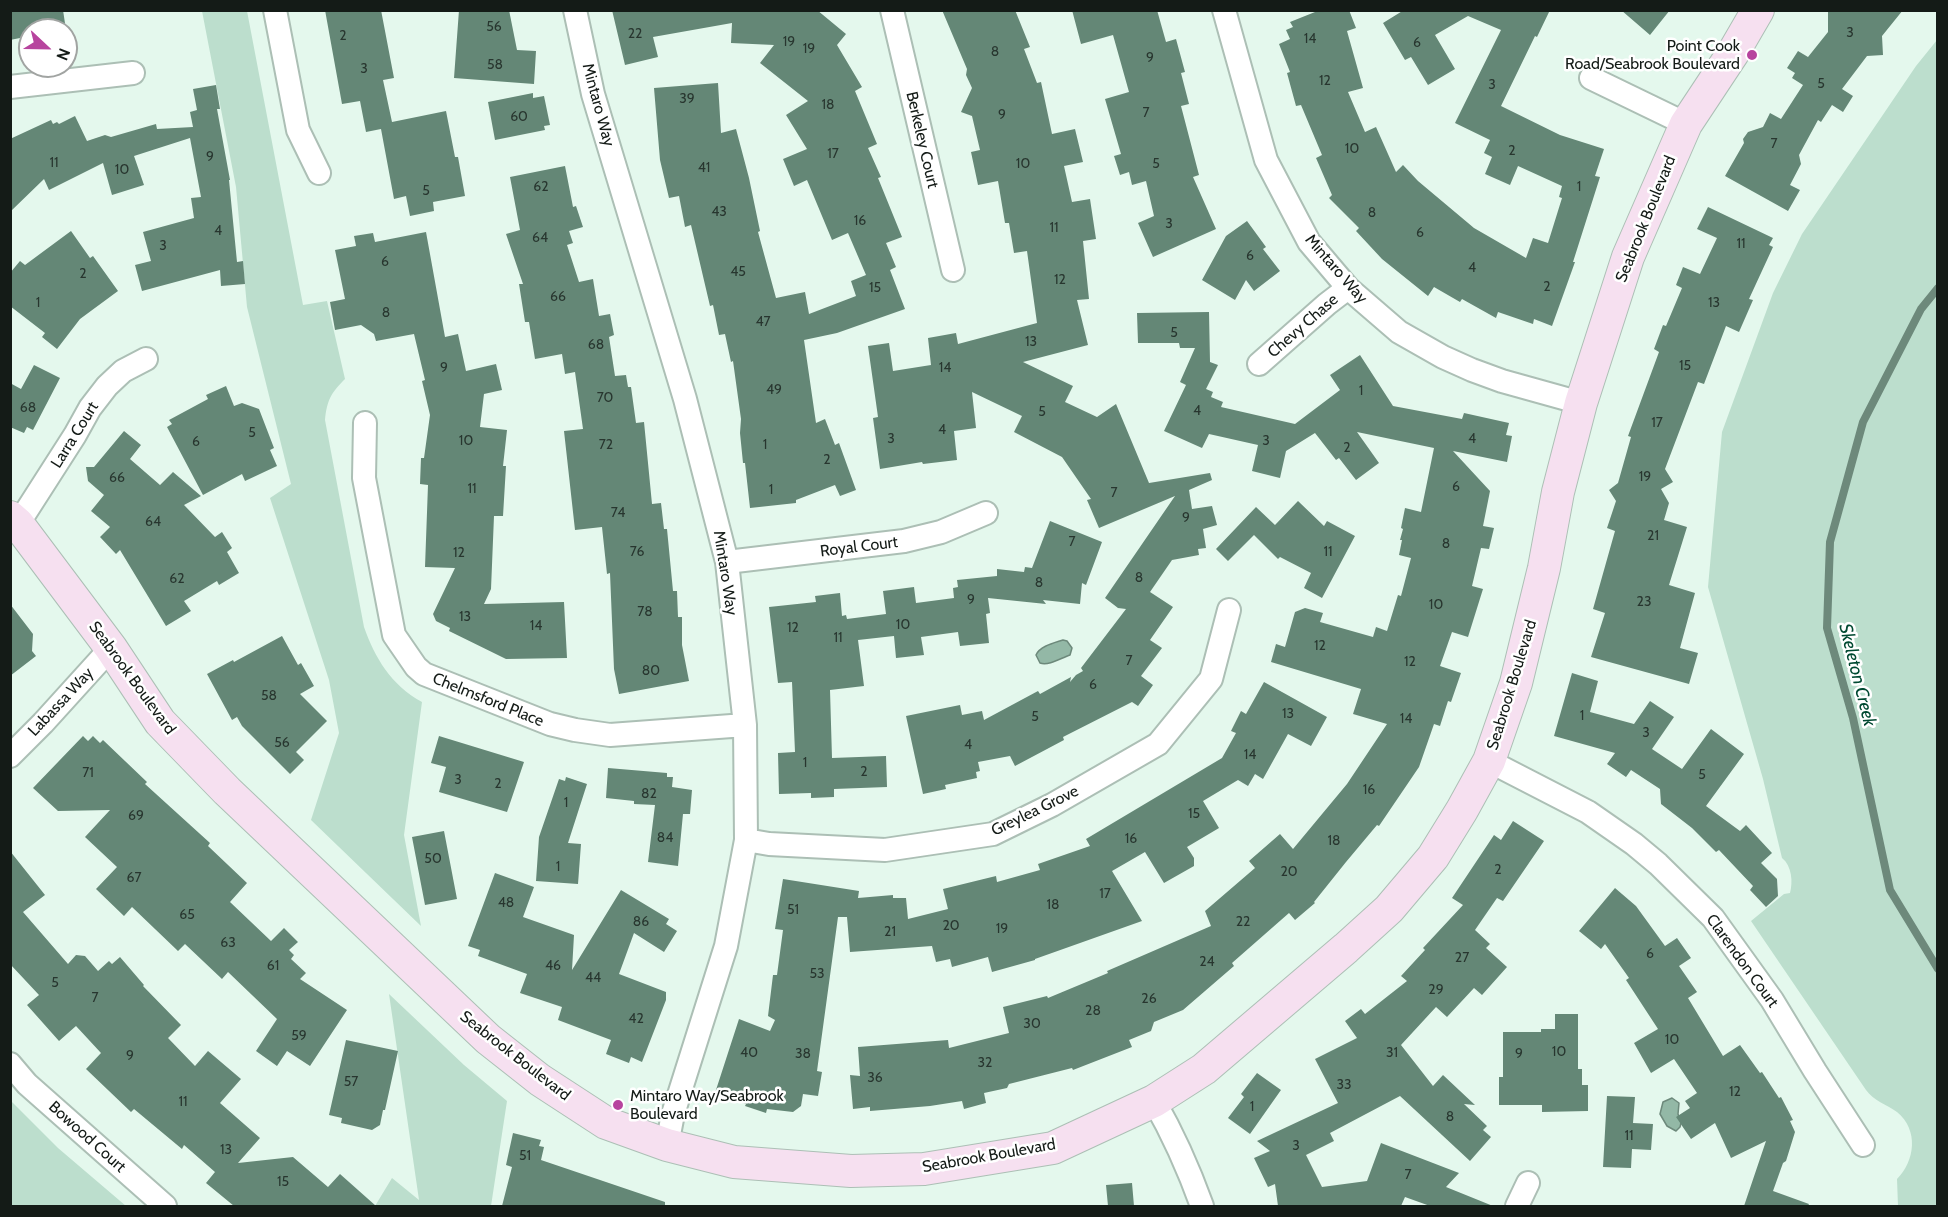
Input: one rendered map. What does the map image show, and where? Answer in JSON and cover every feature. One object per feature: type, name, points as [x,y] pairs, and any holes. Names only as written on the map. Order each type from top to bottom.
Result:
[{"type":"street","points":[[274,10],[298,130],[319,173]]},
{"type":"street","name":"Mintaro Way","points":[[575,10],[593,94],[686,399],[727,562],[745,725],[746,840],[726,946],[673,1114],[667,1145]]},
{"type":"street","name":"Berkeley Court","points":[[892,10],[953,270]]},
{"type":"street","name":"Mintaro Way","points":[[1224,10],[1266,160],[1309,242],[1348,288],[1399,332],[1443,357],[1502,381],[1581,403]]},
{"type":"street","name":"Seabrook Boulevard","points":[[14,520],[111,648],[160,722],[227,791],[488,1039],[540,1080],[606,1123],[667,1145],[734,1162],[851,1171],[924,1169],[1053,1148],[1154,1101],[1204,1069],[1389,909],[1433,857],[1489,761],[1518,672],[1544,568],[1558,492],[1581,403],[1628,257],[1686,124],[1758,10]]},
{"type":"street","points":[[10,87],[132,73]]},
{"type":"street","points":[[1591,78],[1686,124]]},
{"type":"street","name":"Chevy Chase","points":[[1259,364],[1348,288]]},
{"type":"street","name":"Larra Court","points":[[14,520],[107,386],[123,371],[146,359]]},
{"type":"street","name":"Chelmsford Place","points":[[365,423],[364,478],[394,635],[416,667],[424,674],[550,724],[575,730],[610,735],[745,725]]},
{"type":"street","name":"Royal Court","points":[[727,562],[904,541],[941,532],[986,513]]},
{"type":"street","name":"Greylea Grove","points":[[746,840],[769,844],[885,850],[993,834],[1052,805],[1158,744],[1211,679],[1229,610]]},
{"type":"street","name":"Labassa Way","points":[[10,756],[111,648]]},
{"type":"street","name":"Clarendon Court","points":[[1489,761],[1598,818],[1635,844],[1713,918],[1772,1000],[1863,1145]]},
{"type":"street","name":"Bowood Court","points":[[10,1064],[27,1084],[165,1206]]},
{"type":"street","points":[[1154,1101],[1166,1122],[1202,1206]]},
{"type":"street","points":[[1517,1206],[1528,1184]]},
{"type":"shaded area","points":[[202,11],[247,11],[303,305],[327,301],[345,379],[330,397],[325,420],[364,627],[373,649],[386,670],[401,687],[422,702],[404,835],[421,926],[311,820],[339,733],[329,680],[270,498],[291,484],[247,307],[236,187]]},
{"type":"shaded area","points":[[1937,40],[1938,1206],[1898,1206],[1897,1179],[1911,1155],[1909,1128],[1897,1112],[1869,1094],[1751,921],[1784,894],[1790,893],[1791,874],[1782,858],[1763,779],[1708,587],[1722,432],[1773,293],[1802,234],[1916,66]]},
{"type":"shaded area","points":[[1063,640],[1067,641],[1072,648],[1070,655],[1051,663],[1040,663],[1036,655],[1041,649]]},
{"type":"shaded area","points":[[389,994],[464,1065],[507,1101],[491,1206],[375,1206],[392,1178],[419,1200]]},
{"type":"shaded area","points":[[1672,1098],[1679,1103],[1678,1114],[1681,1123],[1676,1131],[1667,1126],[1660,1114],[1663,1102]]},
{"type":"shaded area","points":[[10,1100],[58,1148],[126,1206],[11,1206]]},
{"type":"building","points":[[10,10],[63,10],[64,18],[18,18],[18,38],[10,40]]},
{"type":"building","points":[[325,10],[381,10],[394,78],[383,80],[392,122],[446,111],[465,196],[433,202],[434,211],[410,216],[406,196],[394,199],[381,129],[366,132],[360,101],[342,104]]},
{"type":"building","points":[[459,10],[509,10],[517,50],[536,51],[534,84],[454,78]]},
{"type":"building","points":[[612,10],[817,10],[846,34],[837,45],[862,87],[855,91],[877,144],[868,148],[902,237],[886,243],[896,267],[890,270],[905,309],[837,333],[804,340],[816,423],[825,419],[835,445],[839,443],[856,490],[840,496],[835,485],[796,500],[796,503],[750,508],[733,361],[731,362],[725,334],[719,335],[713,305],[710,306],[691,225],[685,227],[679,196],[669,198],[660,160],[654,88],[718,83],[721,133],[736,129],[749,178],[760,231],[758,232],[776,298],[805,292],[809,314],[856,296],[851,281],[866,275],[848,233],[832,240],[807,180],[794,186],[783,159],[807,149],[786,115],[808,101],[760,63],[774,45],[731,43],[732,23],[653,37],[658,57],[625,65]]},
{"type":"building","points":[[942,10],[1015,10],[1030,47],[1024,49],[1037,83],[1041,82],[1052,134],[1075,129],[1083,162],[1064,166],[1072,202],[1090,199],[1096,239],[1083,241],[1089,299],[1077,300],[1088,345],[1023,362],[1073,386],[1065,402],[1097,417],[1116,404],[1149,483],[1210,473],[1212,480],[1189,490],[1192,509],[1212,506],[1217,525],[1203,529],[1206,548],[1198,549],[1199,555],[1172,560],[1150,592],[1173,607],[1150,640],[1162,648],[1141,676],[1153,685],[1138,706],[1132,702],[1063,737],[1064,740],[1015,766],[1010,756],[978,762],[980,771],[976,772],[977,778],[945,785],[946,789],[923,794],[906,716],[960,705],[962,715],[982,711],[984,720],[1038,691],[1040,694],[1071,677],[1070,682],[1083,671],[1081,668],[1126,609],[1118,608],[1105,598],[1175,496],[1099,528],[1087,500],[1091,499],[1062,457],[1014,432],[1022,416],[972,392],[976,428],[954,431],[957,460],[923,464],[922,462],[880,469],[873,418],[878,417],[868,346],[889,343],[893,371],[931,365],[928,338],[956,333],[958,344],[1037,323],[1027,251],[1014,253],[1009,223],[1005,223],[998,181],[978,185],[971,152],[980,150],[972,116],[961,112],[972,88],[966,75],[967,69]]},
{"type":"building","points":[[1072,10],[1157,10],[1166,42],[1176,39],[1185,72],[1181,73],[1189,104],[1181,106],[1199,175],[1193,177],[1216,229],[1153,257],[1138,223],[1154,216],[1146,181],[1132,185],[1129,172],[1120,175],[1114,156],[1121,154],[1105,99],[1129,92],[1113,35],[1081,44]]},
{"type":"building","points":[[1320,10],[1349,10],[1356,28],[1347,31],[1363,88],[1348,92],[1365,132],[1376,127],[1396,172],[1403,165],[1418,181],[1474,228],[1526,258],[1533,238],[1548,243],[1562,198],[1559,197],[1562,186],[1518,166],[1510,185],[1485,174],[1492,157],[1484,153],[1490,140],[1455,123],[1501,30],[1468,16],[1435,35],[1455,69],[1428,85],[1411,57],[1405,60],[1383,23],[1404,10],[1550,10],[1501,106],[1560,135],[1604,149],[1595,176],[1600,177],[1573,262],[1575,262],[1552,326],[1534,319],[1533,324],[1498,312],[1496,318],[1434,287],[1428,296],[1382,259],[1356,231],[1359,228],[1329,198],[1332,195],[1316,158],[1322,155],[1301,105],[1296,106],[1287,73],[1290,72],[1279,44],[1290,39],[1286,30],[1293,27],[1290,22]]},
{"type":"building","points":[[1621,10],[1670,10],[1650,35]]},
{"type":"building","points":[[1828,10],[1903,10],[1882,36],[1883,55],[1867,56],[1842,89],[1853,96],[1843,112],[1832,105],[1821,122],[1818,120],[1799,155],[1801,164],[1790,185],[1800,190],[1788,211],[1725,176],[1748,132],[1763,127],[1770,113],[1781,119],[1803,85],[1792,78],[1795,73],[1787,68],[1798,51],[1808,57],[1828,32]]},
{"type":"building","points":[[216,85],[220,109],[217,109],[230,180],[237,262],[243,261],[245,284],[221,286],[220,270],[142,291],[135,265],[151,261],[143,232],[194,218],[191,198],[201,197],[190,138],[134,156],[144,185],[112,195],[103,163],[49,190],[44,179],[10,212],[10,139],[51,120],[53,124],[57,122],[59,124],[75,116],[87,141],[105,135],[111,137],[156,124],[157,129],[193,127],[190,112],[197,110],[193,89]]},
{"type":"building","points":[[533,93],[533,98],[544,96],[550,125],[544,126],[545,130],[495,140],[488,102]]},
{"type":"building","points":[[565,166],[573,207],[576,206],[583,227],[569,231],[573,243],[567,245],[579,282],[593,279],[599,316],[610,314],[614,335],[609,337],[615,376],[626,375],[628,387],[631,387],[636,423],[644,422],[652,504],[661,503],[664,529],[667,529],[673,591],[677,591],[678,617],[682,617],[682,645],[689,681],[619,694],[614,669],[610,573],[607,574],[602,527],[575,530],[564,431],[583,429],[575,372],[565,374],[562,354],[535,359],[529,322],[525,322],[519,284],[523,284],[506,234],[520,230],[510,177]]},
{"type":"building","points":[[1708,207],[1773,238],[1769,245],[1773,247],[1749,299],[1753,300],[1739,332],[1726,326],[1704,384],[1698,382],[1665,469],[1673,482],[1661,489],[1669,503],[1664,520],[1687,527],[1669,585],[1695,593],[1680,648],[1698,653],[1689,684],[1591,657],[1605,613],[1593,609],[1615,531],[1607,528],[1616,501],[1609,490],[1618,483],[1631,437],[1628,436],[1659,352],[1654,349],[1663,325],[1666,326],[1682,288],[1676,285],[1683,267],[1700,274],[1717,238],[1697,229]]},
{"type":"building","points":[[1247,221],[1266,247],[1263,249],[1280,271],[1254,291],[1246,280],[1235,300],[1202,280],[1226,236]]},
{"type":"building","points":[[71,231],[90,258],[93,256],[118,291],[80,319],[57,349],[42,337],[45,333],[10,306],[10,273],[20,261],[25,265]]},
{"type":"building","points":[[426,232],[445,337],[458,334],[466,371],[496,364],[502,390],[484,394],[480,427],[507,430],[503,466],[506,466],[503,516],[494,516],[491,589],[484,604],[564,602],[567,658],[506,659],[449,631],[450,628],[436,621],[433,614],[455,568],[425,567],[428,485],[420,484],[421,458],[424,458],[430,415],[422,381],[425,380],[414,334],[376,341],[374,334],[361,325],[335,330],[330,302],[345,299],[335,250],[356,246],[354,236],[373,233],[375,242]]},
{"type":"building","points":[[1209,312],[1210,362],[1218,365],[1206,389],[1213,392],[1211,397],[1223,402],[1221,407],[1295,424],[1340,390],[1330,375],[1360,355],[1393,406],[1462,419],[1464,413],[1509,423],[1506,435],[1512,436],[1507,462],[1453,451],[1490,491],[1483,526],[1494,528],[1489,549],[1481,548],[1472,586],[1483,589],[1468,637],[1452,632],[1440,666],[1461,673],[1451,702],[1448,701],[1440,726],[1434,724],[1419,767],[1379,826],[1377,825],[1346,862],[1315,903],[1295,920],[1289,913],[1232,963],[1234,966],[1183,1010],[1154,1022],[1151,1031],[1129,1040],[1132,1047],[1073,1070],[1072,1068],[1009,1084],[1007,1088],[984,1093],[986,1103],[964,1109],[962,1101],[870,1111],[870,1107],[853,1109],[850,1075],[860,1076],[858,1047],[948,1040],[949,1048],[1009,1033],[1003,1007],[1047,996],[1048,998],[1211,926],[1205,911],[1255,868],[1249,861],[1280,834],[1293,849],[1347,784],[1387,724],[1353,714],[1361,689],[1271,662],[1276,644],[1285,647],[1295,612],[1305,608],[1323,613],[1320,622],[1373,637],[1376,627],[1387,631],[1398,595],[1401,596],[1411,558],[1399,555],[1405,508],[1421,512],[1434,448],[1357,432],[1379,463],[1356,480],[1339,458],[1336,460],[1315,433],[1286,451],[1280,478],[1252,471],[1258,445],[1209,434],[1202,448],[1164,431],[1186,385],[1180,382],[1195,348],[1180,348],[1179,343],[1138,343],[1137,313]]},
{"type":"building","points":[[34,365],[60,378],[33,430],[27,427],[24,433],[10,427],[10,383],[21,389]]},
{"type":"building","points":[[226,386],[234,406],[242,403],[259,409],[274,448],[270,450],[277,466],[245,481],[242,474],[203,495],[167,427],[172,424],[169,420],[208,399],[206,395]]},
{"type":"building","points":[[124,431],[141,445],[130,459],[160,485],[173,472],[201,496],[184,505],[215,537],[222,532],[232,548],[227,552],[239,573],[219,585],[217,581],[184,601],[191,611],[166,626],[120,550],[116,554],[100,537],[110,527],[91,511],[104,495],[88,481],[86,467],[94,467]]},
{"type":"building","points":[[1298,501],[1324,526],[1327,521],[1355,536],[1322,598],[1304,588],[1311,573],[1280,557],[1278,559],[1254,535],[1228,561],[1216,549],[1256,507],[1275,525]]},
{"type":"building","points":[[1050,521],[1102,542],[1086,585],[1082,583],[1080,604],[1043,600],[1046,604],[988,598],[990,613],[986,614],[989,643],[960,646],[958,632],[921,637],[924,655],[896,658],[894,636],[858,640],[864,686],[830,690],[832,758],[886,756],[887,787],[834,789],[834,797],[811,798],[811,793],[779,794],[778,753],[795,752],[792,682],[778,683],[769,607],[816,602],[815,596],[840,593],[842,616],[846,615],[847,619],[886,614],[883,591],[914,587],[916,603],[954,598],[953,588],[958,587],[957,580],[997,576],[997,569],[1024,572],[1025,567],[1032,568]]},
{"type":"building","points":[[10,604],[33,634],[32,651],[36,656],[10,676]]},
{"type":"building","points":[[282,636],[298,665],[301,663],[314,686],[300,694],[327,721],[296,752],[304,760],[290,774],[242,726],[237,717],[232,720],[207,674]]},
{"type":"building","points":[[1572,673],[1598,681],[1590,712],[1634,724],[1650,701],[1674,717],[1652,749],[1682,769],[1711,729],[1744,754],[1706,806],[1740,831],[1746,825],[1772,853],[1761,863],[1777,879],[1778,896],[1766,907],[1750,890],[1753,886],[1719,850],[1716,852],[1692,828],[1661,804],[1660,789],[1631,770],[1626,777],[1607,764],[1615,753],[1554,736]]},
{"type":"building","points":[[1264,682],[1327,717],[1311,746],[1288,734],[1263,779],[1255,774],[1248,786],[1238,780],[1203,801],[1219,828],[1187,847],[1194,858],[1194,866],[1164,883],[1145,852],[1112,871],[1142,921],[1035,960],[992,972],[988,957],[952,967],[950,959],[936,962],[932,946],[850,952],[847,917],[838,917],[817,1071],[822,1072],[818,1096],[803,1094],[801,1106],[793,1112],[767,1109],[766,1113],[715,1093],[739,1019],[770,1031],[775,1020],[768,1016],[773,975],[777,975],[783,930],[775,929],[783,879],[859,891],[858,898],[893,895],[893,898],[906,898],[908,919],[948,909],[943,889],[996,876],[997,882],[1040,870],[1038,864],[1090,846],[1086,839],[1222,758],[1236,733],[1231,731],[1241,711],[1246,714]]},
{"type":"building","points":[[83,736],[88,741],[93,736],[100,743],[103,740],[147,782],[145,784],[210,843],[208,846],[247,883],[230,902],[271,941],[284,928],[298,942],[289,950],[294,955],[291,959],[306,973],[300,979],[347,1010],[310,1066],[287,1051],[277,1066],[256,1051],[277,1019],[228,972],[222,979],[185,944],[178,951],[132,907],[124,916],[96,889],[117,867],[85,837],[110,810],[58,811],[33,788]]},
{"type":"building","points":[[439,736],[524,762],[507,812],[439,792],[446,767],[431,763]]},
{"type":"building","points":[[608,768],[667,773],[667,777],[673,777],[672,787],[692,790],[690,814],[683,814],[678,866],[648,862],[655,805],[634,804],[634,801],[606,798]]},
{"type":"building","points":[[566,777],[587,784],[568,843],[581,844],[578,884],[536,881],[539,837],[559,779],[565,781]]},
{"type":"building","points":[[1513,821],[1544,841],[1503,901],[1497,898],[1475,930],[1490,944],[1486,948],[1507,967],[1482,995],[1474,988],[1447,1017],[1436,1007],[1401,1045],[1433,1086],[1443,1075],[1475,1105],[1464,1104],[1487,1126],[1483,1130],[1491,1137],[1470,1161],[1400,1096],[1330,1133],[1334,1141],[1306,1155],[1322,1187],[1367,1181],[1381,1143],[1459,1173],[1446,1187],[1493,1206],[1430,1206],[1405,1197],[1401,1206],[1278,1206],[1275,1184],[1268,1187],[1254,1158],[1270,1151],[1257,1141],[1338,1103],[1315,1059],[1357,1038],[1345,1021],[1361,1009],[1365,1014],[1407,981],[1401,976],[1425,950],[1423,948],[1463,905],[1452,898],[1494,835],[1501,840]]},
{"type":"building","points":[[444,831],[457,899],[425,905],[412,837]]},
{"type":"building","points":[[10,851],[45,895],[23,912],[68,964],[76,955],[85,956],[98,971],[109,961],[112,964],[120,957],[143,986],[181,1025],[168,1038],[195,1066],[208,1051],[241,1079],[220,1103],[260,1138],[238,1163],[293,1157],[328,1187],[340,1174],[376,1206],[234,1206],[206,1183],[215,1172],[184,1145],[182,1149],[134,1109],[131,1112],[86,1069],[101,1053],[76,1026],[59,1041],[27,1005],[39,995],[10,964]]},
{"type":"building","points":[[495,873],[534,887],[523,917],[574,935],[572,970],[621,890],[669,919],[666,924],[677,931],[664,952],[634,933],[619,974],[666,992],[666,1000],[642,1062],[631,1057],[629,1063],[606,1054],[611,1040],[558,1020],[562,1007],[520,993],[527,974],[478,956],[480,950],[468,946]]},
{"type":"building","points":[[1615,888],[1636,906],[1665,946],[1677,938],[1691,958],[1679,966],[1697,992],[1688,998],[1723,1056],[1740,1045],[1779,1098],[1781,1097],[1793,1120],[1790,1121],[1795,1132],[1773,1191],[1809,1204],[1808,1206],[1744,1206],[1766,1141],[1731,1158],[1715,1123],[1691,1139],[1676,1117],[1690,1108],[1685,1101],[1697,1093],[1674,1059],[1651,1073],[1634,1043],[1658,1029],[1626,980],[1629,978],[1605,944],[1601,949],[1579,931]]},
{"type":"building","points":[[1555,1014],[1578,1014],[1578,1069],[1582,1069],[1582,1085],[1588,1085],[1588,1111],[1542,1112],[1542,1105],[1499,1105],[1499,1077],[1503,1077],[1503,1032],[1541,1032],[1541,1029],[1555,1029]]},
{"type":"building","points":[[346,1040],[398,1051],[385,1110],[383,1110],[380,1125],[372,1130],[341,1123],[342,1118],[329,1115]]},
{"type":"building","points":[[1257,1073],[1281,1090],[1250,1134],[1228,1118],[1244,1097],[1241,1094]]},
{"type":"building","points":[[1607,1096],[1635,1097],[1633,1123],[1653,1124],[1651,1150],[1632,1149],[1631,1168],[1603,1167]]},
{"type":"building","points":[[513,1133],[541,1140],[539,1146],[544,1147],[541,1160],[665,1202],[665,1206],[502,1206],[512,1167],[506,1165]]},
{"type":"building","points":[[1132,1183],[1134,1206],[1108,1206],[1106,1185]]},
{"type":"waterway","name":"Skeleton Creek","points":[[1938,288],[1921,309],[1863,422],[1830,542],[1827,628],[1853,718],[1890,890],[1938,969]]},
{"type":"place","name":"Point Cook Road/Seabrook Boulevard","points":[[1752,55]]},
{"type":"place","name":"Mintaro Way/Seabrook Boulevard","points":[[618,1105]]}]
